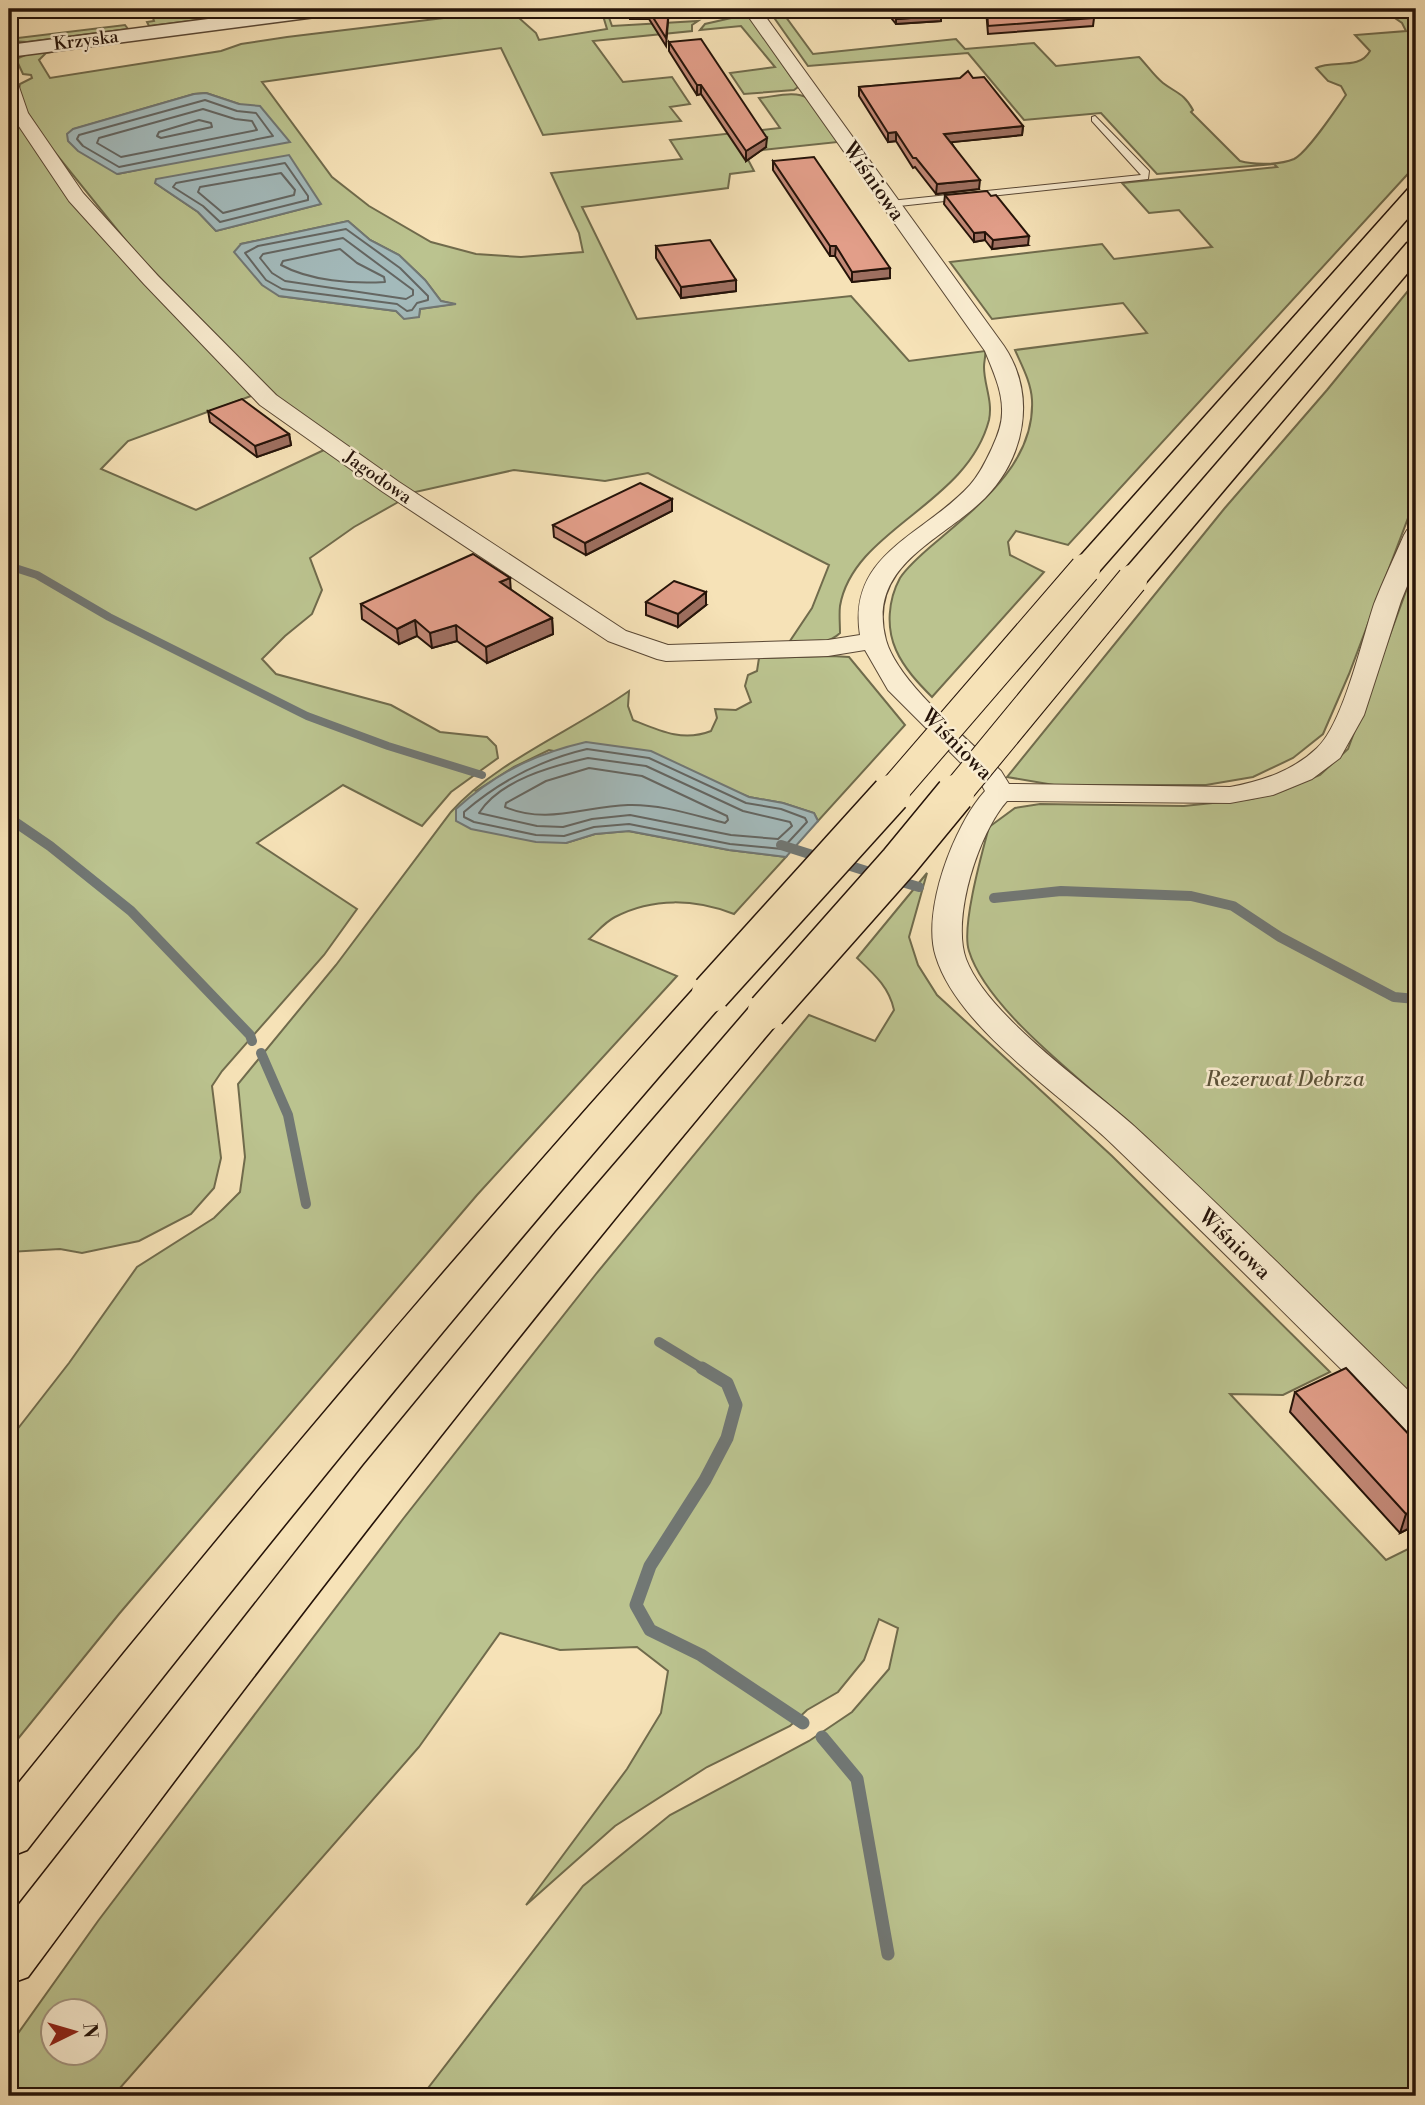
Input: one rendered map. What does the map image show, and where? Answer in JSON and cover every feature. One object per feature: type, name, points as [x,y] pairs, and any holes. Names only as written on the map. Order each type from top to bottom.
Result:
[{"type":"highway","points":[[9,1834],[216,1573],[621,1094],[847,845],[1085,569],[1416,194]]},
{"type":"highway","points":[[9,1959],[269,1617],[564,1249],[767,1011],[883,881],[1132,580],[1416,248]]},
{"type":"street","name":"Krzyska","points":[[9,51],[331,9]]},
{"type":"street","name":"Wiśniowa","points":[[752,9],[996,351],[1010,389],[1013,422],[1001,452],[978,491],[901,551],[871,593],[868,608],[873,641],[892,678],[991,777],[1000,792],[987,806],[973,830],[948,904],[945,935],[951,959],[962,984],[991,1019],[1122,1135],[1416,1420]]},
{"type":"street","name":"Jagodowa","points":[[9,84],[19,113],[76,197],[151,280],[268,400],[391,487],[617,636],[666,653],[828,648],[873,641]]},
{"type":"street","points":[[1000,792],[1230,794],[1263,789],[1302,773],[1330,752],[1350,715],[1388,601],[1416,535]]},
{"type":"lane","points":[[890,204],[1145,177],[1146,173],[1095,119]]},
{"type":"green space","points":[[150,9],[290,9],[149,26],[147,22],[154,21]]},
{"type":"green space","points":[[601,9],[606,9],[612,26],[698,21],[692,25],[692,31],[593,41],[623,82],[672,77],[690,104],[670,107],[681,121],[543,135],[501,48],[262,82],[332,177],[369,206],[431,242],[476,254],[521,257],[583,252],[579,233],[551,173],[682,159],[670,140],[780,128],[759,98],[791,94],[807,98],[838,142],[744,152],[754,171],[730,174],[728,188],[582,207],[637,319],[851,296],[909,361],[985,351],[984,374],[990,413],[977,449],[958,474],[936,496],[866,556],[849,579],[840,606],[840,633],[829,640],[788,644],[812,608],[829,565],[648,473],[605,481],[514,470],[411,493],[282,401],[168,286],[135,252],[48,144],[22,104],[18,93],[20,84],[32,78],[31,75],[23,74],[16,59],[30,53],[92,45],[46,53],[39,60],[50,78],[221,51],[241,44],[287,37],[510,10],[536,33],[539,40],[607,29]],"holes":[[[206,93],[239,104],[185,160],[118,174],[74,129],[194,94]],[[155,183],[321,204],[216,231],[198,212]],[[348,221],[370,240],[399,255],[425,280],[441,301],[453,304],[420,309],[419,316],[404,318],[396,311],[279,296],[241,244]]]},
{"type":"green space","points":[[768,9],[820,9],[783,13],[813,54],[956,39],[965,49],[1034,43],[1056,66],[1139,57],[1160,80],[1186,100],[1193,110],[1191,112],[1240,161],[1267,164],[1288,161],[1300,155],[1322,130],[1346,95],[1341,86],[1328,81],[1316,68],[1359,61],[1370,51],[1355,35],[1406,31],[1402,23],[1392,16],[1406,11],[1404,9],[1416,9],[1416,165],[1068,545],[1016,531],[1008,542],[1010,555],[1044,572],[932,697],[907,669],[896,650],[890,623],[893,595],[900,578],[909,567],[974,509],[1003,478],[1025,442],[1031,422],[1032,400],[1028,380],[1015,350],[1147,333],[1123,303],[992,319],[950,262],[1102,244],[1114,259],[1212,247],[1179,210],[1149,213],[1122,183],[1277,167],[1274,164],[1157,174],[1101,113],[1024,120],[968,53],[808,66]]},
{"type":"green space","points":[[749,16],[754,22],[798,87],[794,90],[744,94],[730,73],[775,67],[741,26],[700,30],[705,24]]},
{"type":"green space","points":[[125,25],[128,29],[27,42],[9,41],[9,31],[18,38]]},
{"type":"green space","points":[[9,100],[16,119],[251,396],[128,441],[101,469],[196,510],[324,450],[400,501],[354,527],[310,558],[322,590],[312,614],[262,659],[276,674],[391,705],[440,732],[487,737],[496,746],[498,758],[451,792],[422,826],[343,785],[257,843],[357,909],[324,955],[222,1071],[212,1086],[221,1158],[214,1188],[191,1214],[139,1241],[82,1253],[60,1249],[9,1252]]},
{"type":"green space","points":[[1416,281],[1416,497],[1349,674],[1323,734],[1293,758],[1253,777],[1206,785],[1054,785],[1007,777],[1224,509],[1327,390]]},
{"type":"green space","name":"Rezerwat Debrza","points":[[1416,564],[1416,789],[1410,806],[1416,807],[1416,1399],[1177,1167],[1019,1024],[980,975],[967,940],[973,890],[989,827],[1015,808],[1040,804],[1184,806],[1251,799],[1282,791],[1320,775],[1348,749]]},
{"type":"green space","points":[[849,657],[905,725],[818,821],[814,813],[783,803],[749,797],[714,783],[549,750],[514,767],[476,791],[566,843],[595,834],[628,831],[729,850],[786,857],[734,914],[704,905],[659,903],[615,917],[589,939],[677,976],[477,1195],[119,1614],[9,1750],[9,1440],[69,1363],[137,1267],[214,1218],[240,1192],[245,1157],[238,1084],[336,965],[451,812],[490,777],[629,691],[628,706],[633,720],[672,734],[701,734],[711,731],[717,718],[715,709],[736,710],[751,702],[745,686],[748,675],[757,671],[759,658]]},
{"type":"green space","points":[[927,873],[909,937],[918,965],[937,995],[1112,1156],[1330,1372],[1283,1395],[1230,1394],[1386,1560],[1416,1545],[1416,2096],[422,2096],[583,1886],[670,1815],[809,1741],[852,1712],[889,1669],[898,1628],[879,1619],[864,1660],[838,1692],[807,1710],[790,1726],[707,1767],[615,1826],[526,1905],[627,1769],[661,1713],[668,1671],[637,1647],[560,1650],[500,1633],[419,1747],[113,2096],[9,2096],[9,2046],[38,2005],[38,2066],[108,2066],[108,1996],[45,1996],[98,1921],[403,1519],[596,1274],[809,1015],[875,1041],[894,1010],[885,988],[857,958]]},
{"type":"water","points":[[206,93],[239,104],[260,106],[290,142],[117,174],[78,151],[68,141],[67,134],[73,129],[194,94]]},
{"type":"water","points":[[289,155],[321,204],[216,231],[198,212],[155,183],[156,179]]},
{"type":"water","points":[[348,221],[370,240],[399,255],[425,280],[441,301],[456,304],[420,309],[419,317],[404,319],[396,311],[279,296],[262,285],[234,252],[241,244]]},
{"type":"water","points":[[586,742],[651,751],[749,797],[783,803],[814,813],[818,821],[786,857],[729,850],[629,831],[595,834],[566,843],[536,842],[471,829],[456,821],[456,809],[501,775],[549,752]]},
{"type":"building","points":[[630,9],[669,9],[666,38],[649,11]]},
{"type":"building","points":[[888,9],[935,9],[941,16],[896,19]]},
{"type":"building","points":[[987,9],[1085,9],[1094,18],[988,26]]},
{"type":"building","points":[[701,39],[767,138],[746,151],[669,42]]},
{"type":"building","points":[[968,71],[973,78],[984,77],[1023,126],[944,134],[980,180],[937,184],[916,158],[913,158],[896,132],[888,133],[859,87],[960,78]]},
{"type":"building","points":[[814,157],[890,268],[852,272],[836,246],[830,246],[773,161]]},
{"type":"building","points":[[987,191],[991,196],[996,195],[1029,236],[993,240],[985,232],[974,233],[945,195]]},
{"type":"building","points":[[710,240],[736,280],[681,287],[656,246]]},
{"type":"building","points":[[242,399],[289,434],[255,446],[208,411]]},
{"type":"building","points":[[640,483],[672,499],[585,543],[553,525]]},
{"type":"building","points":[[473,554],[510,578],[500,582],[552,618],[486,647],[456,625],[430,633],[415,620],[397,629],[361,604]]},
{"type":"building","points":[[674,581],[706,592],[678,614],[646,602]]},
{"type":"building","points":[[1346,1368],[1416,1442],[1416,1509],[1406,1514],[1295,1392]]},
{"type":"waterway","points":[[9,566],[37,575],[109,617],[307,716],[388,746],[482,775]]},
{"type":"waterway","points":[[9,818],[50,846],[131,911],[250,1035],[252,1041]]},
{"type":"waterway","points":[[781,845],[822,858]]},
{"type":"waterway","points":[[838,862],[879,875]]},
{"type":"waterway","points":[[895,880],[919,887]]},
{"type":"waterway","points":[[994,898],[1061,891],[1191,896],[1233,906],[1280,937],[1394,997],[1416,999]]},
{"type":"waterway","points":[[261,1053],[288,1115],[306,1204]]},
{"type":"waterway","points":[[659,1342],[705,1370]]},
{"type":"waterway","points":[[702,1368],[727,1383],[736,1405],[727,1438],[705,1480],[650,1566],[636,1605],[650,1630],[701,1655],[803,1723]]},
{"type":"waterway","points":[[822,1737],[857,1779],[888,1954]]}]
